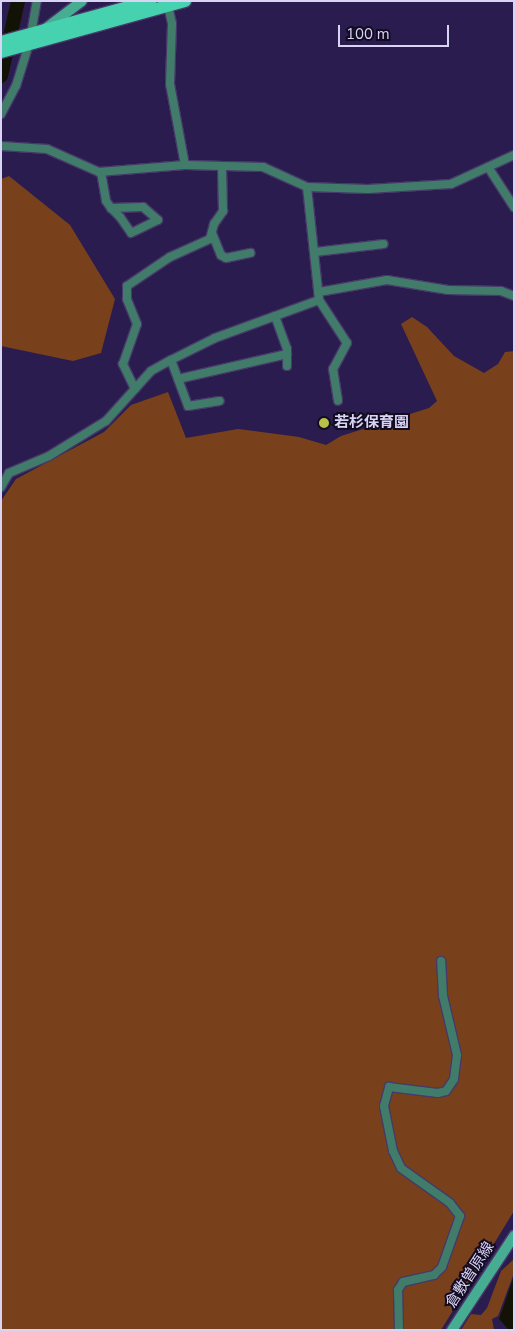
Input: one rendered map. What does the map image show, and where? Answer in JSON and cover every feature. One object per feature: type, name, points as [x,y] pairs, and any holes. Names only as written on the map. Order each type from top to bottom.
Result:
[{"type":"main road","points":[[1,52],[45,30],[144,6],[168,6],[186,1]]},
{"type":"main road","points":[[1,42],[28,39],[144,6]]},
{"type":"street","points":[[1,114],[16,86],[38,1]]},
{"type":"street","points":[[45,30],[82,1]]},
{"type":"street","points":[[86,1],[85,11],[89,18]]},
{"type":"street","points":[[168,6],[172,24],[170,84],[185,165]]},
{"type":"street","points":[[1,146],[47,149],[101,172],[185,165],[263,168],[307,187],[430,187],[451,184],[514,156]]},
{"type":"street","points":[[134,388],[123,364],[137,324],[127,299],[127,286],[170,257],[207,242],[223,211],[222,166]]},
{"type":"street","points":[[488,167],[514,207]]},
{"type":"street","points":[[101,172],[103,191],[111,208],[130,233],[158,220],[143,207],[111,208]]},
{"type":"street","points":[[307,187],[319,296],[347,343],[333,369],[338,400]]},
{"type":"street","points":[[212,233],[221,255],[226,258],[250,253]]},
{"type":"street","points":[[315,252],[384,244]]},
{"type":"street","points":[[1,487],[9,473],[49,456],[106,421],[151,371],[215,338],[275,316],[319,296],[387,280],[448,290],[501,291],[514,296]]},
{"type":"street","points":[[275,316],[287,354],[288,366]]},
{"type":"street","points":[[178,379],[287,354]]},
{"type":"street","points":[[171,360],[188,406],[220,401]]},
{"type":"street","points":[[399,1330],[398,1290],[403,1282],[434,1275],[442,1267],[460,1216],[450,1203],[401,1168],[394,1151],[384,1106],[389,1088],[438,1094],[446,1091],[454,1079],[457,1055],[443,996],[441,960]]},
{"type":"street","name":"倉敷曽原線","points":[[452,1330],[514,1236]]},
{"type":"shaded area","points":[[9,176],[70,225],[115,299],[101,353],[73,361],[1,346],[1,179]]},
{"type":"shaded area","points":[[412,317],[427,327],[454,356],[484,373],[498,364],[505,352],[514,351],[514,1211],[441,1330],[1,1330],[1,501],[16,479],[104,432],[131,405],[168,392],[186,438],[238,429],[299,437],[326,445],[341,436],[429,408],[437,401],[401,324]]},
{"type":"shaded area","points":[[514,1259],[514,1273],[498,1316],[492,1319],[494,1330],[461,1330],[471,1314],[481,1315],[487,1308],[501,1271]]},
{"type":"shaded area","points":[[514,1276],[514,1330],[509,1330],[499,1319]]},
{"type":"waterway","points":[[1,76],[18,1]]},
{"type":"place","name":"若杉保育園","points":[[324,423]]}]
